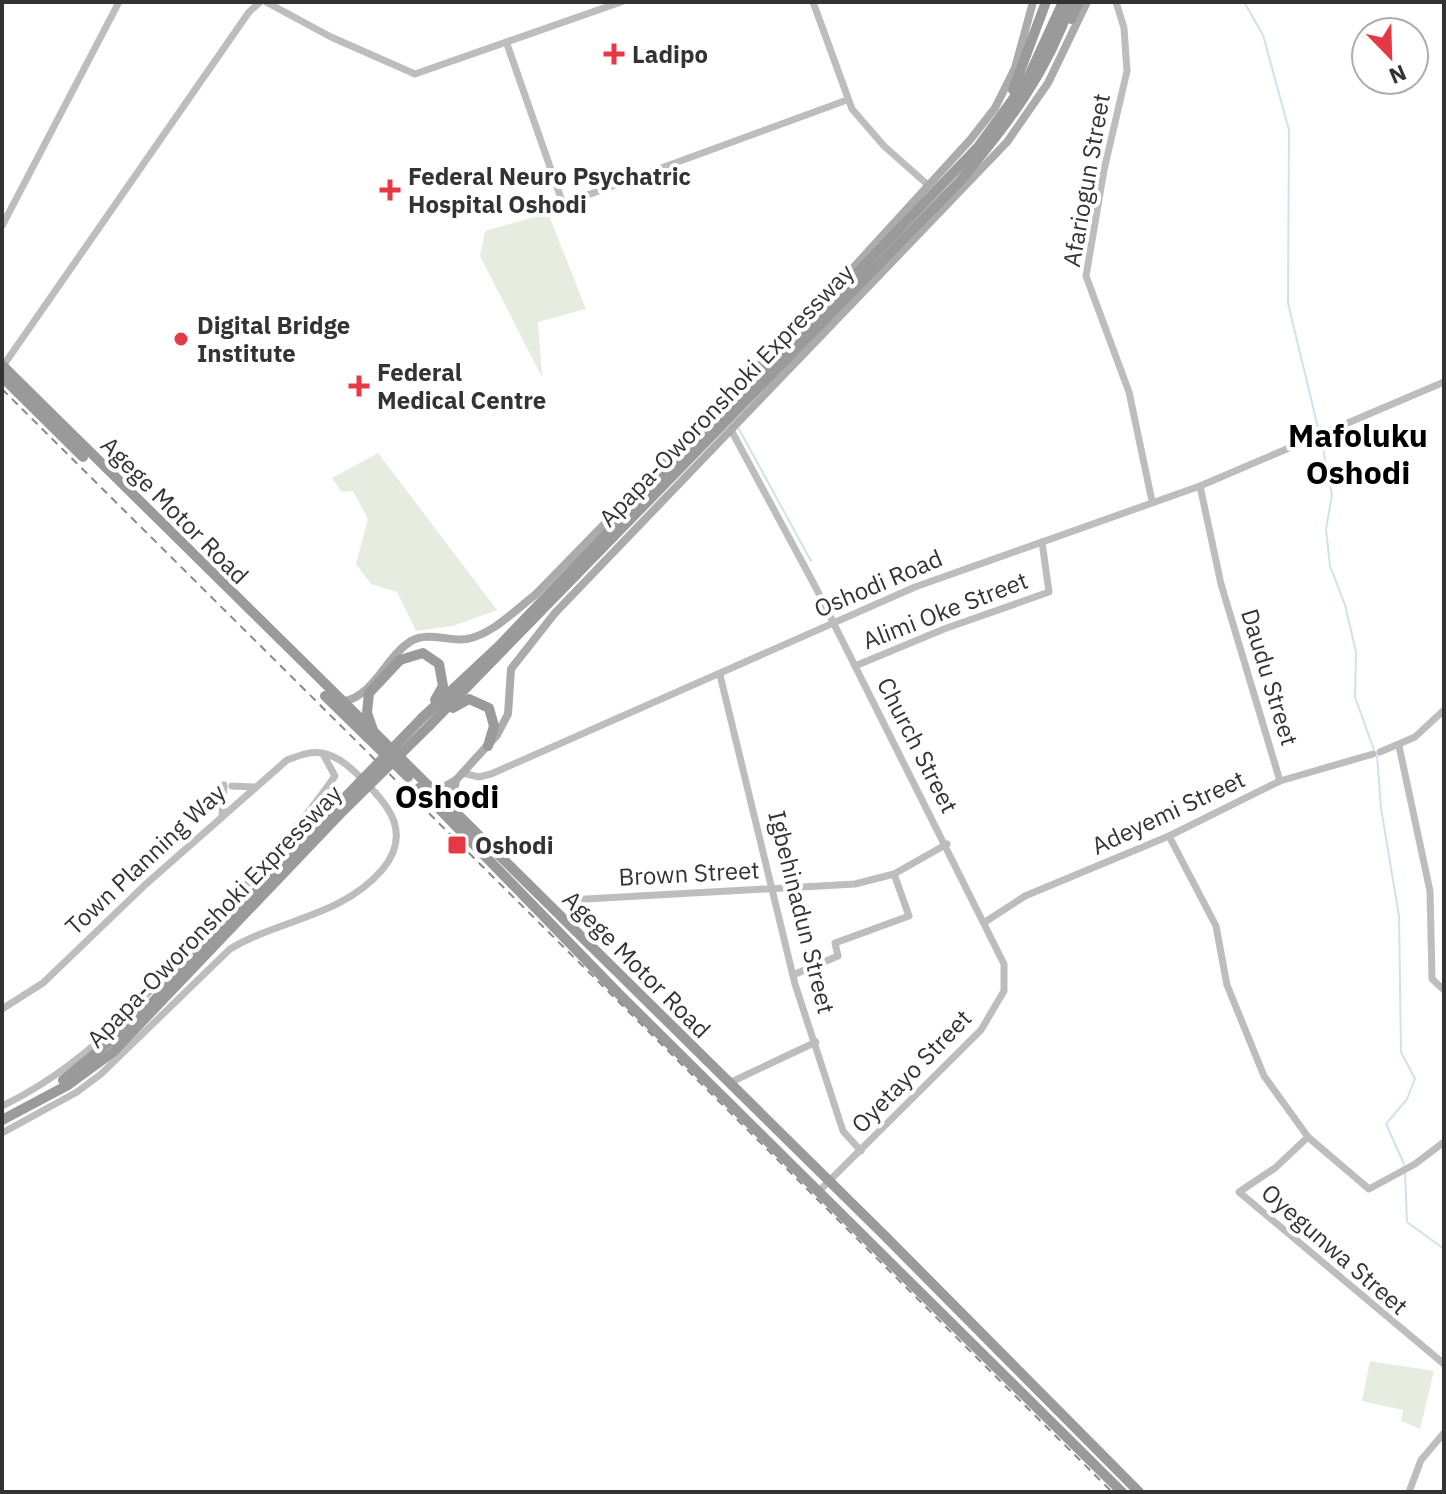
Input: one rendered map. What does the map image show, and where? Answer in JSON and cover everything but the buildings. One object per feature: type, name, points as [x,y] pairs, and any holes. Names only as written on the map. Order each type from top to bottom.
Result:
[{"type":"highway","points":[[978,147],[1015,86],[1046,2]]},
{"type":"highway","name":"Apapa-Oworonshoki Expressway","points":[[2,1120],[90,1070],[161,1011],[426,722],[978,147],[1027,80],[1063,2]]},
{"type":"highway","name":"Apapa-Oworonshoki Expressway","points":[[2,1114],[60,1083],[138,1018],[149,997],[324,819],[426,722],[960,181],[1005,128],[1058,42],[1071,2]]},
{"type":"highway","points":[[1058,42],[1079,2]]},
{"type":"highway","name":"Agege Motor Road","points":[[2,369],[277,643],[693,1068],[820,1190],[1122,1492]]},
{"type":"highway","name":"Agege Motor Road","points":[[277,643],[375,734],[829,1181],[1139,1492]]},
{"type":"highway","points":[[375,734],[367,713],[369,693],[400,660],[415,652],[430,655],[439,664],[444,682],[426,722]]},
{"type":"highway","points":[[426,722],[472,700],[489,708],[495,720],[488,746]]},
{"type":"highway","points":[[138,1018],[149,997]]},
{"type":"main road","name":"Apapa-Oworonshoki Expressway","points":[[342,702],[364,693],[411,642],[430,636],[460,640],[481,635],[535,595],[835,294],[995,108],[1015,68],[1033,2]]},
{"type":"main road","name":"Apapa-Oworonshoki Expressway","points":[[433,793],[459,776],[488,746],[508,714],[511,669],[550,618],[1007,142],[1048,83],[1087,2]]},
{"type":"main road","points":[[459,776],[453,798],[464,824]]},
{"type":"street","points":[[2,226],[119,2]]},
{"type":"street","points":[[2,369],[249,12],[263,2],[331,37],[415,74],[621,2]]},
{"type":"street","points":[[813,2],[847,100],[884,146],[928,185]]},
{"type":"street","name":"Afariogun Street","points":[[1116,2],[1124,28],[1127,71],[1104,170],[1086,276],[1129,392],[1152,501]]},
{"type":"street","points":[[507,44],[563,204],[847,100]]},
{"type":"street","name":"Oshodi Road","points":[[459,776],[491,774],[915,587],[1200,486],[1444,382]]},
{"type":"street","name":"Church Street","points":[[731,430],[815,586],[985,922]]},
{"type":"street","name":"Daudu Street","points":[[1200,486],[1221,584],[1280,781]]},
{"type":"street","name":"Alimi Oke Street","points":[[855,666],[944,629],[1049,592],[1042,542]]},
{"type":"street","name":"Igbehinadun Street","points":[[720,675],[793,975],[843,1131],[861,1151]]},
{"type":"street","name":"Adeyemi Street","points":[[985,922],[1025,896],[1169,836],[1280,781],[1399,746],[1415,737],[1444,710]]},
{"type":"street","points":[[1399,746],[1430,891],[1432,979],[1444,990]]},
{"type":"street","name":"Apapa-Oworonshoki Expressway","points":[[178,993],[230,949],[248,938],[342,903],[384,867],[395,840],[394,816],[387,804],[357,774],[336,758],[322,753]]},
{"type":"street","name":"Apapa-Oworonshoki Expressway","points":[[2,1106],[70,1067],[149,997],[272,857],[335,776],[322,753]]},
{"type":"street","name":"Town Planning Way","points":[[2,1009],[43,983],[222,816],[287,760],[322,753]]},
{"type":"street","points":[[335,776],[345,770],[357,774]]},
{"type":"street","points":[[222,816],[228,786],[254,787]]},
{"type":"street","points":[[1169,836],[1216,926],[1227,985],[1264,1076],[1308,1137],[1369,1189],[1415,1164],[1444,1142]]},
{"type":"street","name":"Brown Street","points":[[568,900],[855,884],[894,874],[947,844]]},
{"type":"street","points":[[793,975],[838,956],[835,943],[909,916],[894,874]]},
{"type":"street","name":"Oyetayo Street","points":[[820,1190],[954,1060],[996,1010],[1004,991],[1004,964],[985,922]]},
{"type":"street","name":"Apapa-Oworonshoki Expressway","points":[[2,1133],[77,1092],[121,1056],[161,1011]]},
{"type":"street","points":[[729,1083],[816,1042]]},
{"type":"street","name":"Oyegunwa Street","points":[[1308,1137],[1275,1168],[1239,1192],[1346,1279],[1396,1327],[1444,1364]]},
{"type":"street","points":[[1409,1492],[1421,1460],[1444,1433]]},
{"type":"shaded area","points":[[548,213],[586,309],[538,322],[542,377],[480,256],[485,231]]},
{"type":"shaded area","points":[[378,453],[497,610],[453,626],[416,631],[397,592],[371,584],[356,564],[368,519],[353,491],[342,492],[332,478]]},
{"type":"shaded area","points":[[1370,1361],[1434,1371],[1420,1429],[1401,1421],[1403,1410],[1362,1401]]},
{"type":"waterway","points":[[1244,2],[1263,35],[1289,130],[1288,303],[1319,432]]},
{"type":"waterway","points":[[739,429],[811,561]]},
{"type":"waterway","points":[[1321,438],[1332,495],[1326,529],[1330,566],[1345,605],[1356,652],[1355,697],[1374,750]]},
{"type":"waterway","points":[[1377,756],[1381,808],[1399,916],[1401,1052],[1415,1079],[1407,1099],[1386,1124],[1404,1164]]},
{"type":"waterway","points":[[1405,1173],[1407,1222],[1444,1249]]},
{"type":"railway","points":[[2,389],[1112,1492]]},
{"type":"place","name":"Ladipo","points":[[614,54]]},
{"type":"place","name":"Federal Neuro Psychatric Hospital Oshodi","points":[[390,190]]},
{"type":"place","name":"Digital Bridge Institute","points":[[181,339]]},
{"type":"place","name":"Federal Medical Centre","points":[[359,386]]},
{"type":"place","name":"Oshodi","points":[[457,845]]},
{"type":"district","name":"Mafoluku Oshodi","points":[[1358,454]]},
{"type":"district","name":"Oshodi","points":[[447,796]]}]
